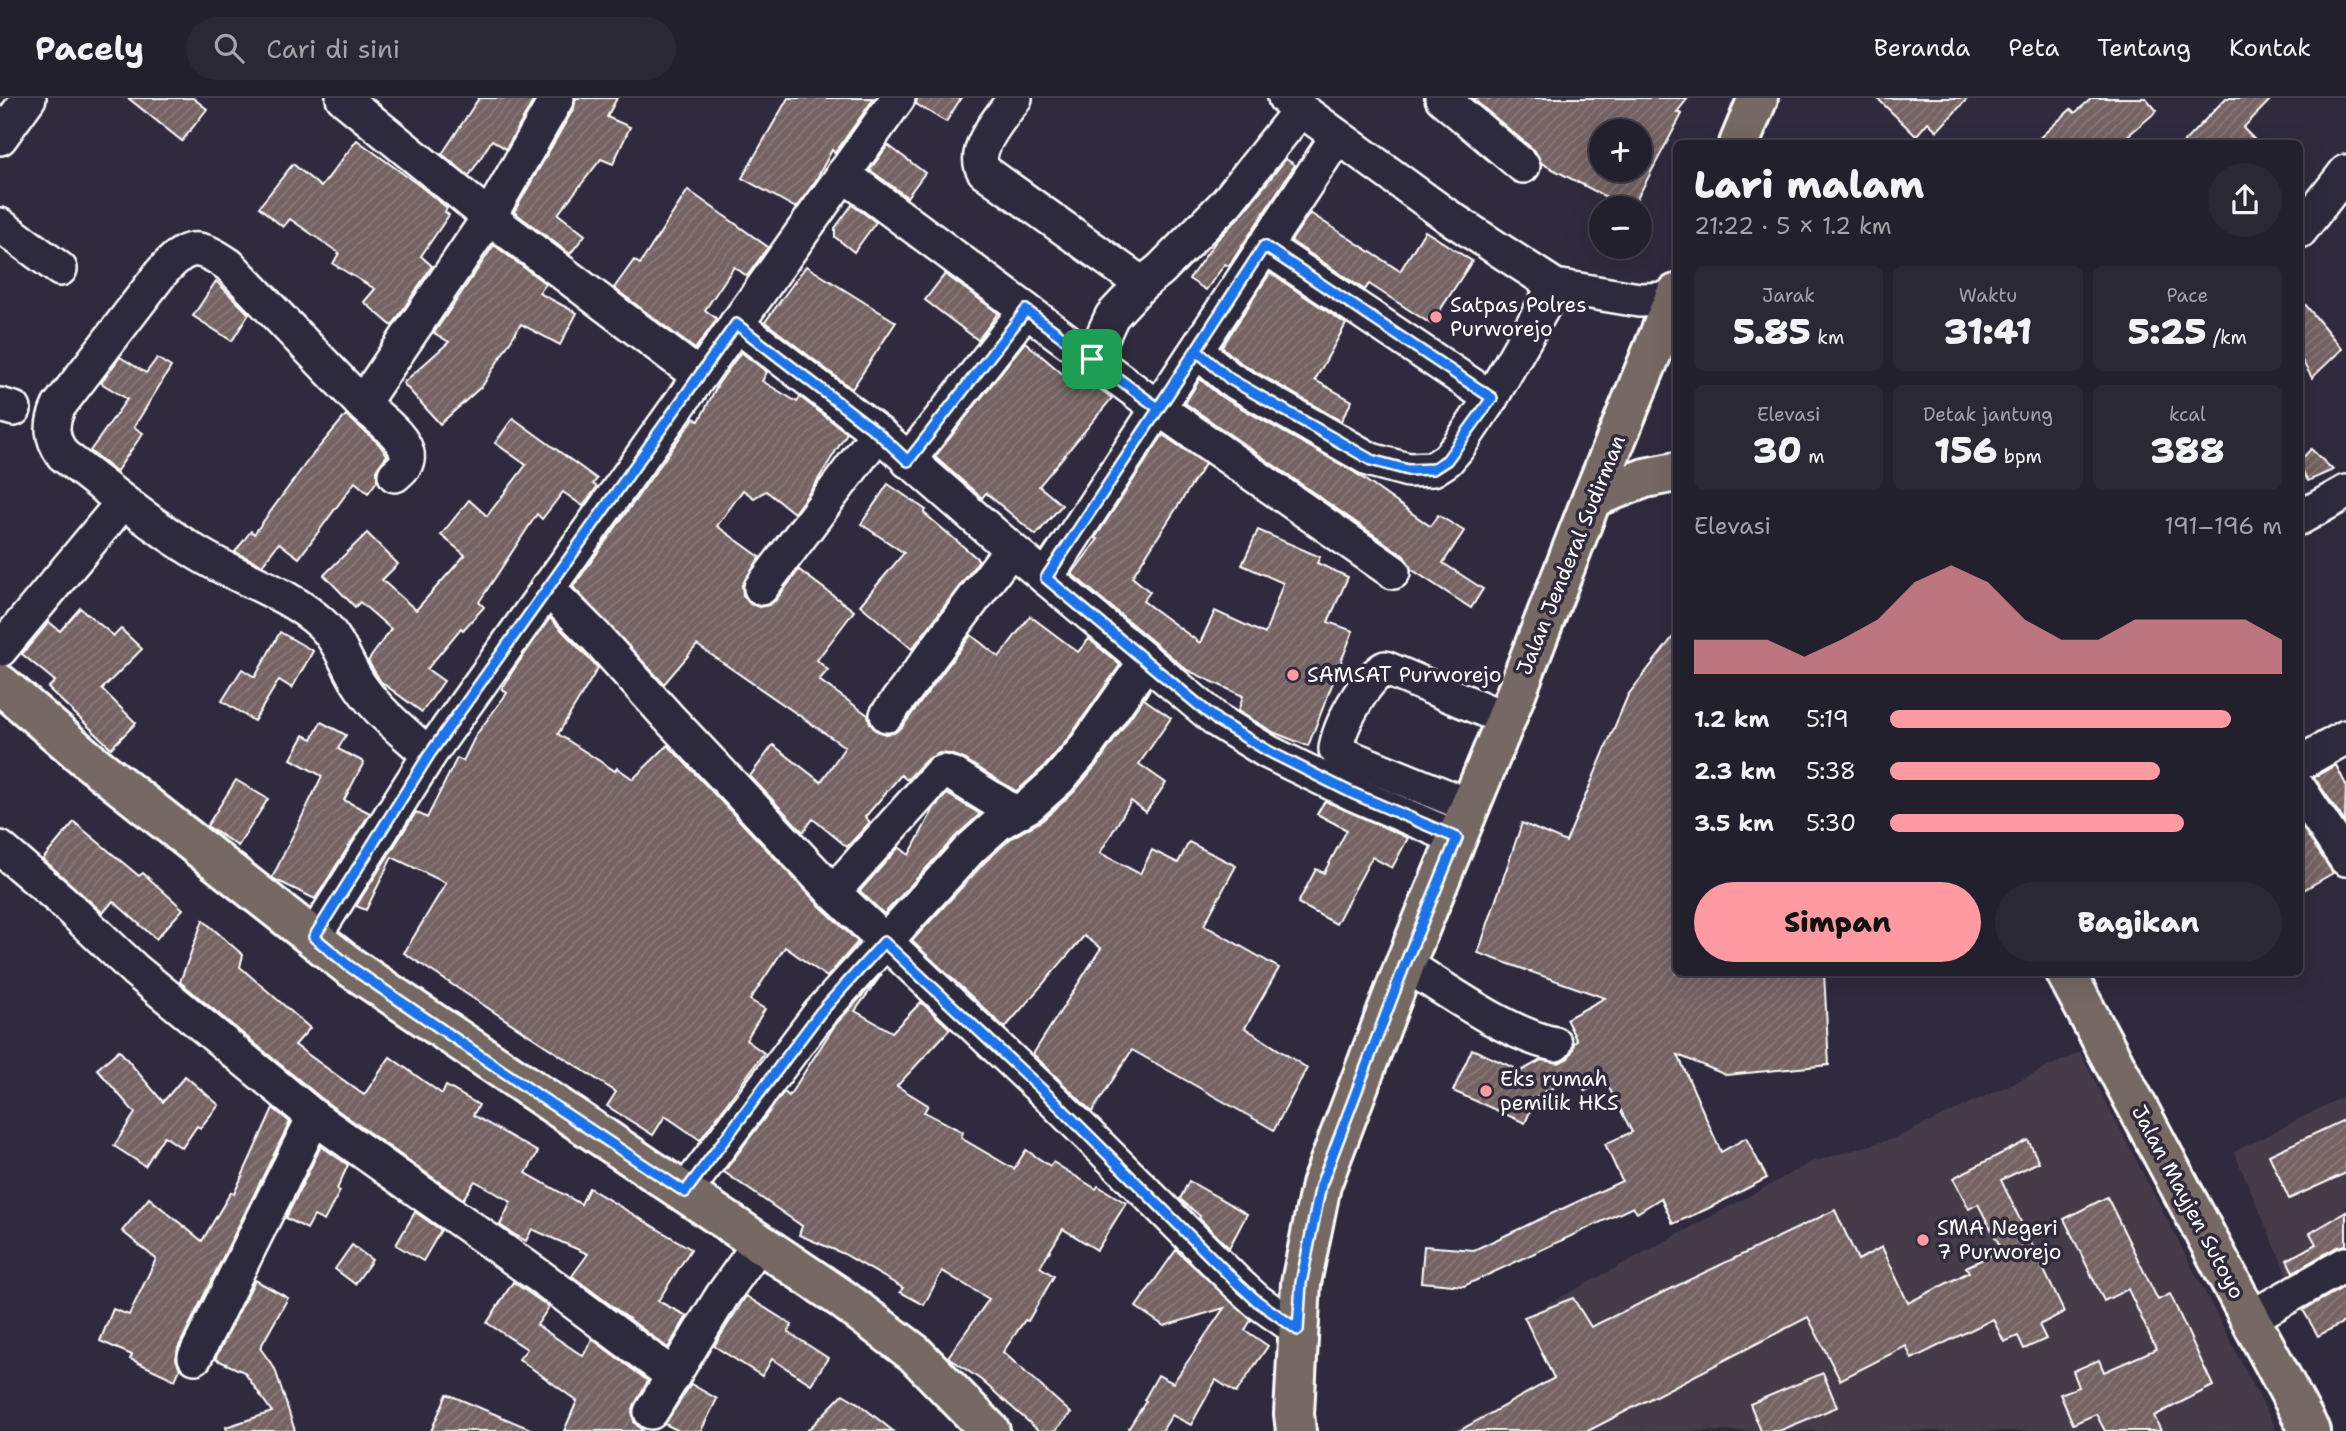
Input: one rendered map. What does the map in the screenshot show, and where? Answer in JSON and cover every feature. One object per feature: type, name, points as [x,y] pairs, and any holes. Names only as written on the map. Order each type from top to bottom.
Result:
[{"type":"main road","points":[[1741,140],[1758,98]]},
{"type":"main road","name":"Jalan Jenderal Sudirman","points":[[1296,1431],[1294,1413],[1301,1283],[1321,1185],[1405,964],[1673,303]]},
{"type":"main road","points":[[1592,498],[1645,478],[1673,473]]},
{"type":"main road","points":[[0,684],[87,759],[349,966],[841,1298],[914,1353],[990,1431]]},
{"type":"main road","name":"Jalan Mayjen Sutoyo","points":[[2068,976],[2310,1431]]},
{"type":"main road","points":[[1296,1374],[1311,1431]]},
{"type":"street","points":[[0,138],[29,98]]},
{"type":"street","points":[[343,98],[489,217],[699,376]]},
{"type":"street","points":[[362,404],[489,217],[557,98]]},
{"type":"street","points":[[314,937],[429,755],[898,98]]},
{"type":"street","points":[[1015,98],[986,140],[980,165],[984,171],[1142,284]]},
{"type":"street","points":[[1442,98],[1523,166]]},
{"type":"street","points":[[1092,359],[1112,316],[1227,202],[1293,104],[1446,215],[1555,286],[1639,300],[1673,296]]},
{"type":"street","points":[[1046,578],[1337,137]]},
{"type":"street","points":[[2303,227],[2346,172]]},
{"type":"street","points":[[843,174],[1158,408],[1392,572]]},
{"type":"street","points":[[0,225],[60,269]]},
{"type":"street","points":[[1264,246],[1492,398]]},
{"type":"street","points":[[394,475],[405,466],[406,452],[393,430],[362,404],[229,265],[198,250],[187,250],[174,258],[161,273],[52,421],[57,447],[63,455],[123,502],[198,554],[281,596],[323,624],[341,649],[363,689],[390,719],[429,755]]},
{"type":"street","points":[[1197,351],[1230,379],[1371,460],[1408,470],[1433,469],[1447,460],[1492,398],[1555,286]]},
{"type":"street","points":[[908,461],[1026,310]]},
{"type":"street","points":[[736,324],[878,433],[1011,549],[1218,721],[1268,751],[1352,793],[1463,822]]},
{"type":"street","points":[[761,588],[878,433]]},
{"type":"street","points":[[2303,516],[2346,492]]},
{"type":"street","points":[[0,650],[123,502]]},
{"type":"street","points":[[887,715],[1011,549]]},
{"type":"street","points":[[547,588],[596,637],[833,892],[1054,1101],[1236,1282],[1257,1301],[1298,1330]]},
{"type":"street","points":[[685,1192],[820,1013],[970,849],[999,823],[1030,805],[1059,779],[1083,751],[1146,661]]},
{"type":"street","points":[[1463,822],[1342,754],[1336,749],[1338,738],[1368,681],[1385,668],[1506,719]]},
{"type":"street","points":[[2303,761],[2346,737]]},
{"type":"street","points":[[833,892],[940,773],[954,775],[1015,813]]},
{"type":"street","points":[[2303,794],[2346,859]]},
{"type":"street","points":[[0,848],[60,899],[156,988],[314,1117],[536,1273],[672,1376]]},
{"type":"street","points":[[1405,964],[1467,1003],[1523,1033],[1555,1044]]},
{"type":"street","points":[[195,1357],[314,1117]]},
{"type":"street","points":[[651,1412],[722,1296],[759,1244]]},
{"type":"street","points":[[2250,1318],[2346,1264]]},
{"type":"shaded area","name":"SMA Negeri 7 Purworejo","points":[[2080,1052],[2277,1431],[1452,1431],[1554,1378],[1524,1317],[1812,1162],[1895,1138]]},
{"type":"shaded area","points":[[2346,1095],[2346,1256],[2292,1286],[2234,1152]]},
{"type":"building","points":[[128,98],[193,98],[207,109],[182,141]]},
{"type":"building","points":[[479,98],[535,98],[506,149],[492,140],[469,176],[442,154]]},
{"type":"building","points":[[576,98],[617,98],[607,117],[630,127],[613,164],[601,159],[558,214],[585,235],[570,254],[514,212],[574,108]]},
{"type":"building","points":[[788,98],[874,98],[835,153],[832,150],[816,180],[796,208],[742,178]]},
{"type":"building","points":[[917,98],[961,98],[946,122],[916,104]]},
{"type":"building","points":[[1472,98],[1688,98],[1677,112],[1682,114],[1652,170],[1652,119],[1589,119],[1589,182],[1646,182],[1638,196],[1604,196],[1541,163],[1535,151]]},
{"type":"building","points":[[1877,98],[1968,98],[1937,131],[1928,122],[1916,136]]},
{"type":"building","points":[[2092,98],[2146,98],[2157,111],[2123,140],[2037,140],[2071,109],[2075,113]]},
{"type":"building","points":[[2226,98],[2272,98],[2243,128],[2255,140],[2186,140]]},
{"type":"building","points":[[357,140],[447,208],[445,212],[449,215],[421,256],[432,266],[392,326],[364,302],[375,289],[333,264],[339,253],[290,219],[283,227],[259,207],[293,164],[321,187]]},
{"type":"building","points":[[888,145],[925,173],[907,197],[870,170]]},
{"type":"building","points":[[1286,159],[1295,165],[1229,266],[1225,264],[1206,290],[1189,279],[1216,241],[1242,214]]},
{"type":"building","points":[[688,190],[768,247],[747,276],[734,267],[705,310],[717,319],[695,349],[614,288],[634,260],[640,264]]},
{"type":"building","points":[[852,205],[876,222],[854,252],[835,237],[835,228]]},
{"type":"building","points":[[1310,213],[1400,271],[1425,231],[1472,261],[1431,324],[1369,284],[1365,290],[1291,241]]},
{"type":"building","points":[[494,245],[546,284],[539,293],[577,313],[560,345],[521,324],[483,385],[440,424],[403,383],[449,342],[434,333]]},
{"type":"building","points":[[806,266],[896,322],[852,389],[765,322]]},
{"type":"building","points":[[1270,273],[1346,324],[1315,380],[1352,401],[1341,421],[1241,363],[1222,347]]},
{"type":"building","points":[[945,274],[998,313],[978,340],[925,300]]},
{"type":"building","points":[[216,281],[249,314],[232,341],[193,316]]},
{"type":"building","points":[[2303,302],[2342,349],[2312,378],[2303,362]]},
{"type":"building","points":[[1025,342],[1071,381],[1078,373],[1112,398],[1039,486],[1062,505],[1036,535],[986,493],[982,498],[935,457]]},
{"type":"building","points":[[741,352],[767,372],[762,381],[797,402],[800,397],[847,433],[794,513],[766,491],[754,498],[743,490],[717,526],[760,557],[742,585],[743,595],[750,604],[759,607],[769,605],[799,570],[854,611],[817,660],[828,670],[819,680],[868,715],[875,730],[885,734],[894,733],[902,727],[971,635],[999,657],[1030,616],[1078,652],[1089,639],[1120,665],[1068,739],[1045,766],[1016,791],[964,759],[939,753],[926,760],[907,780],[901,775],[865,817],[870,822],[847,847],[813,819],[803,832],[750,776],[773,745],[821,782],[845,747],[697,645],[664,684],[573,587],[694,418],[699,421],[718,384]]},
{"type":"building","points":[[120,357],[146,373],[157,358],[171,367],[134,427],[143,433],[116,472],[90,451],[127,399],[101,383]]},
{"type":"building","points":[[1200,379],[1220,396],[1354,472],[1430,526],[1438,515],[1464,531],[1443,563],[1483,589],[1471,608],[1411,569],[1404,556],[1185,403]]},
{"type":"building","points":[[346,415],[378,443],[387,455],[377,469],[377,481],[368,493],[355,482],[299,558],[279,543],[262,565],[235,552],[251,531],[254,534],[309,459]]},
{"type":"building","points":[[513,418],[597,479],[593,484],[597,487],[583,506],[563,492],[542,519],[537,514],[479,602],[484,607],[463,630],[461,628],[427,669],[444,681],[422,712],[381,682],[368,661],[391,629],[360,602],[355,607],[324,575],[367,533],[398,564],[382,580],[416,610],[465,555],[441,535],[469,500],[487,516],[526,465],[495,443]]},
{"type":"building","points":[[1163,435],[1205,464],[1132,577],[1150,592],[1143,601],[1200,643],[1215,611],[1265,634],[1283,583],[1242,565],[1258,530],[1320,557],[1317,563],[1348,577],[1328,622],[1353,631],[1308,746],[1275,733],[1238,711],[1243,696],[1187,670],[1072,574],[1098,539],[1095,538]]},
{"type":"building","points":[[2311,449],[2333,470],[2308,481],[2303,472],[2303,458]]},
{"type":"building","points":[[888,484],[926,510],[924,513],[979,560],[912,649],[860,605],[904,553],[861,524]]},
{"type":"building","points":[[80,608],[114,636],[121,629],[142,649],[102,689],[136,723],[111,748],[48,688],[55,681],[22,654],[49,622],[60,631]]},
{"type":"building","points":[[550,618],[598,668],[558,734],[615,771],[617,768],[633,779],[668,745],[819,905],[858,942],[827,977],[785,947],[750,1000],[765,1009],[746,1040],[764,1053],[700,1140],[665,1116],[653,1135],[607,1106],[616,1092],[404,953],[446,883],[392,857],[366,910],[356,906],[416,812],[427,818],[457,758],[463,761],[476,735],[507,693],[502,689],[512,672]]},
{"type":"building","points":[[280,632],[313,651],[292,688],[279,680],[254,721],[222,701],[242,669],[255,677]]},
{"type":"building","points":[[1673,637],[1673,976],[1824,976],[1829,1065],[1726,1075],[1678,1055],[1721,1152],[1746,1138],[1767,1178],[1673,1224],[1661,1198],[1637,1213],[1633,1207],[1464,1286],[1421,1282],[1424,1246],[1474,1250],[1622,1181],[1605,1144],[1632,1132],[1605,1080],[1585,1091],[1577,1075],[1537,1096],[1525,1123],[1453,1091],[1472,1049],[1521,1071],[1541,1060],[1559,1063],[1568,1058],[1577,1041],[1566,1019],[1605,998],[1478,953],[1522,823],[1566,842],[1628,695]]},
{"type":"building","points":[[1150,689],[1144,699],[1171,718],[1139,764],[1166,783],[1146,812],[1131,801],[1100,853],[1140,874],[1152,850],[1178,863],[1189,842],[1236,866],[1204,925],[1279,968],[1245,1028],[1307,1068],[1274,1130],[1132,1050],[1092,1112],[1033,1054],[1101,948],[1084,936],[1005,1028],[912,941],[984,863],[1010,839],[1043,820],[1074,792],[1099,762]]},
{"type":"building","points":[[321,722],[346,735],[338,749],[364,762],[344,800],[370,813],[315,899],[272,878],[322,776],[291,759],[304,735],[312,739]]},
{"type":"building","points":[[2336,765],[2346,785],[2345,822],[2314,777]]},
{"type":"building","points":[[236,780],[268,799],[238,846],[207,826]]},
{"type":"building","points":[[947,794],[980,814],[884,914],[860,891],[899,847],[909,855],[934,808]]},
{"type":"building","points":[[1325,801],[1408,838],[1392,868],[1372,857],[1336,924],[1298,903],[1316,869],[1324,873],[1347,830],[1317,814]]},
{"type":"building","points":[[74,822],[139,876],[143,873],[183,909],[156,939],[113,901],[103,913],[43,859]]},
{"type":"building","points":[[2303,828],[2333,873],[2303,890]]},
{"type":"building","points":[[203,920],[243,955],[240,967],[310,1028],[295,1045],[364,1095],[390,1057],[442,1094],[446,1086],[479,1105],[473,1115],[538,1152],[526,1173],[581,1204],[589,1188],[691,1249],[658,1301],[687,1316],[668,1348],[572,1276],[588,1254],[532,1229],[526,1241],[500,1225],[511,1202],[475,1181],[463,1199],[326,1102],[180,982]]},
{"type":"building","points":[[882,974],[855,1011],[892,1032],[921,1002],[950,1029],[897,1086],[928,1105],[924,1112],[963,1132],[961,1138],[1014,1169],[1026,1150],[1050,1166],[1053,1162],[1096,1189],[1098,1186],[1126,1203],[1097,1250],[1063,1229],[1040,1267],[1054,1276],[1028,1321],[1025,1320],[1003,1352],[1071,1413],[1055,1431],[1039,1431],[981,1380],[948,1357],[989,1299],[942,1271],[924,1305],[900,1292],[903,1288],[844,1254],[799,1235],[802,1226],[724,1172],[784,1092],[789,1096],[835,1025]]},
{"type":"building","points":[[119,1050],[163,1102],[185,1076],[219,1105],[200,1128],[197,1126],[182,1148],[164,1136],[145,1166],[114,1146],[135,1113],[97,1069]]},
{"type":"building","points":[[273,1108],[290,1122],[178,1348],[176,1359],[180,1369],[175,1380],[130,1359],[132,1355],[100,1341],[113,1309],[129,1315],[156,1259],[122,1231],[149,1198],[202,1241],[231,1192],[234,1194]]},
{"type":"building","points":[[2346,1119],[2346,1173],[2289,1199],[2269,1155]]},
{"type":"building","points":[[2028,1140],[2039,1162],[2001,1180],[2064,1312],[2039,1325],[2046,1339],[2024,1349],[2018,1336],[2004,1342],[1993,1319],[1912,1359],[1906,1346],[1840,1380],[1808,1317],[1588,1431],[1459,1431],[1554,1378],[1524,1317],[1573,1298],[1591,1327],[1835,1210],[1858,1260],[1882,1247],[1908,1303],[1969,1272],[1966,1267],[2002,1250],[1978,1204],[1969,1209],[1953,1178]]},
{"type":"building","points":[[321,1146],[348,1165],[337,1189],[340,1191],[324,1221],[314,1216],[307,1229],[286,1218]]},
{"type":"building","points":[[1189,1181],[1247,1214],[1229,1248],[1200,1216],[1180,1199]]},
{"type":"building","points":[[2107,1197],[2158,1300],[2170,1294],[2213,1386],[2154,1416],[2161,1431],[2105,1431],[2096,1414],[2073,1424],[2060,1394],[2079,1387],[2073,1371],[2099,1360],[2104,1372],[2156,1349],[2128,1289],[2104,1301],[2064,1219]]},
{"type":"building","points":[[415,1212],[441,1230],[423,1261],[396,1245]]},
{"type":"building","points":[[2346,1212],[2346,1245],[2337,1247],[2293,1272],[2287,1260],[2316,1244],[2310,1233]]},
{"type":"building","points":[[352,1245],[372,1260],[355,1284],[335,1269]]},
{"type":"building","points":[[1176,1250],[1251,1320],[1245,1330],[1268,1346],[1236,1393],[1216,1380],[1191,1425],[1172,1415],[1162,1431],[1127,1431],[1158,1375],[1173,1383],[1224,1308],[1164,1326],[1136,1307]]},
{"type":"building","points":[[255,1280],[288,1298],[260,1348],[275,1369],[295,1431],[227,1431],[226,1427],[272,1412],[244,1372],[215,1359]]},
{"type":"building","points":[[513,1282],[549,1307],[537,1325],[583,1356],[592,1339],[648,1381],[632,1411],[634,1422],[643,1431],[564,1431],[577,1401],[519,1359],[527,1349],[487,1323]]},
{"type":"building","points":[[2346,1286],[2346,1321],[2318,1336],[2303,1310]]},
{"type":"building","points":[[746,1296],[792,1325],[788,1332],[828,1358],[811,1384],[772,1359],[762,1376],[714,1346]]},
{"type":"building","points":[[1823,1373],[1837,1407],[1779,1431],[1761,1431],[1750,1404]]},
{"type":"building","points":[[691,1384],[717,1399],[701,1431],[679,1431],[665,1424]]},
{"type":"building","points":[[447,1394],[535,1431],[431,1431]]},
{"type":"building","points":[[843,1394],[858,1403],[893,1431],[807,1431]]},
{"type":"place","name":"Satpas Polres Purworejo","points":[[1436,317]]},
{"type":"place","name":"SAMSAT Purworejo","points":[[1293,675]]},
{"type":"place","name":"Eks rumah pemilik HKS","points":[[1486,1091]]},
{"type":"place","name":"SMA Negeri 7 Purworejo","points":[[1923,1240]]},
{"type":"route","points":[[1264,246],[1492,398],[1447,460],[1433,469],[1408,470],[1371,460],[1230,379],[1197,351],[1046,578],[1218,721],[1268,751],[1352,793],[1457,838],[1405,964],[1321,1185],[1301,1283],[1298,1330],[1257,1301],[1236,1282],[1054,1101],[884,942],[820,1013],[685,1192],[349,966],[314,937],[429,755],[736,324],[878,433],[908,461],[1026,310],[1092,359],[1158,408],[1264,246]]}]
